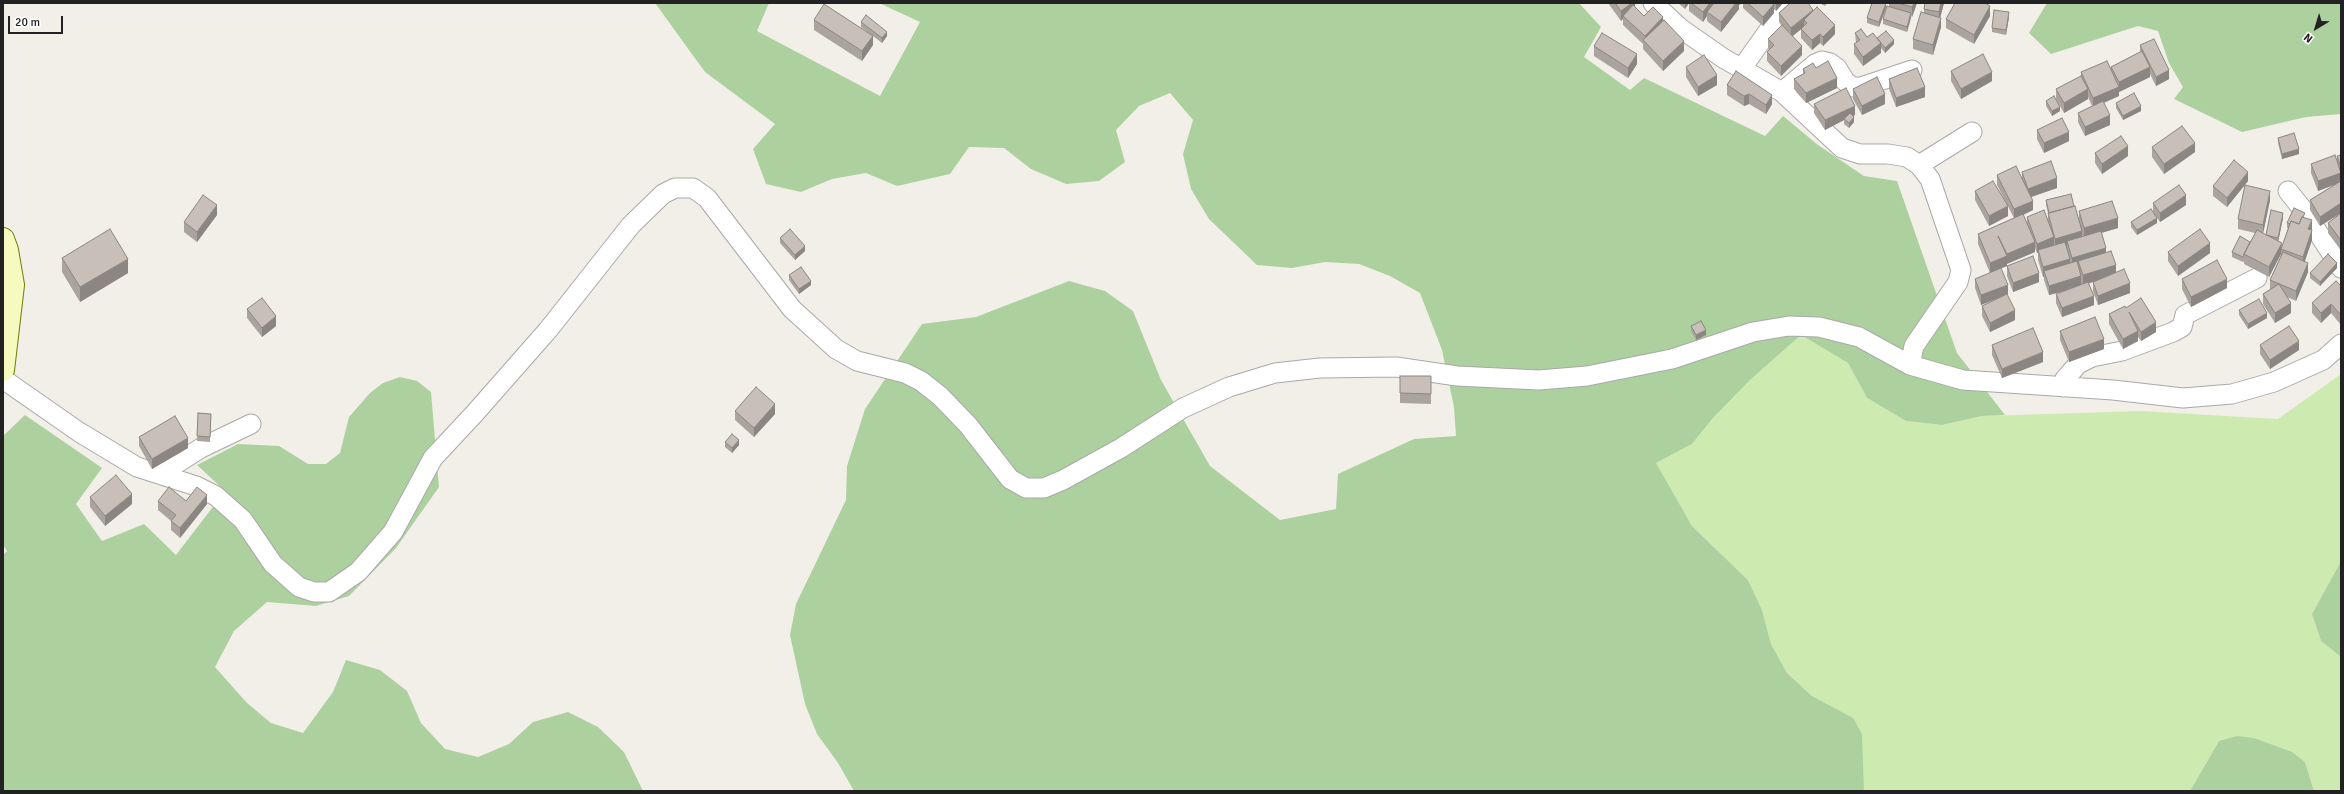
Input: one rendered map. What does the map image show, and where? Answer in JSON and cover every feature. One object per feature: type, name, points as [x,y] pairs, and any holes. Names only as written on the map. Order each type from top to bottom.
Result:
[{"type":"street","points":[[1742,68],[1788,3]]},
{"type":"street","points":[[1657,4],[1701,43],[1782,92],[1842,148],[1860,154],[1888,154],[1907,157],[1919,166],[1930,179],[1961,270],[1958,282],[1914,346],[1910,365]]},
{"type":"street","points":[[1782,92],[1815,64],[1822,61],[1830,62],[1837,68],[1845,81],[1852,87],[1861,86],[1912,70]]},
{"type":"street","points":[[1919,166],[1972,132]]},
{"type":"street","points":[[3,379],[79,432],[137,467],[196,486],[216,496],[243,520],[273,564],[299,588],[314,592],[329,592],[358,572],[393,532],[433,458],[476,413],[548,330],[631,225],[664,194],[675,188],[693,188],[707,198],[792,309],[836,349],[857,362],[905,373],[921,381],[940,396],[968,425],[1010,479],[1026,488],[1044,488],[1063,480],[1121,448],[1183,408],[1229,387],[1275,373],[1320,368],[1396,367],[1457,376],[1539,380],[1587,376],[1672,360],[1753,332],[1789,326],[1818,327],[1859,337],[1910,365],[1963,380],[2183,398],[2232,394],[2293,375],[2323,360],[2341,344]]},
{"type":"street","points":[[2288,191],[2304,211],[2341,268]]},
{"type":"street","points":[[3,239],[8,250],[13,285],[3,370]]},
{"type":"street","points":[[2063,387],[2065,379],[2078,364],[2092,357],[2122,351],[2173,332],[2182,327],[2185,315],[2258,278]]},
{"type":"street","points":[[160,474],[201,448],[251,424]]},
{"type":"green space","points":[[655,3],[769,3],[757,31],[880,96],[920,22],[879,3],[1579,3],[1601,27],[1584,57],[1630,90],[1644,78],[1765,136],[1783,116],[1818,145],[1864,176],[1897,181],[1957,353],[2005,415],[1982,416],[1942,425],[1906,421],[1867,398],[1848,363],[1801,335],[1750,380],[1713,418],[1692,444],[1656,463],[1692,526],[1748,580],[1762,610],[1771,644],[1787,673],[1812,696],[1853,718],[1862,734],[1864,791],[854,791],[838,763],[817,734],[805,704],[790,635],[796,604],[846,500],[847,466],[865,409],[922,324],[976,317],[1069,281],[1105,291],[1133,311],[1161,380],[1210,466],[1280,520],[1336,509],[1338,474],[1414,439],[1456,436],[1454,407],[1442,350],[1420,293],[1390,276],[1359,264],[1325,262],[1292,268],[1257,265],[1209,219],[1191,189],[1183,154],[1193,120],[1170,93],[1139,106],[1116,130],[1125,162],[1099,181],[1066,184],[1031,169],[1004,148],[969,147],[950,174],[897,186],[866,173],[832,179],[801,192],[766,184],[753,149],[775,124],[705,72]]},
{"type":"green space","points":[[2047,3],[2341,3],[2341,114],[2306,117],[2242,132],[2174,99],[2183,87],[2169,63],[2158,31],[2138,26],[2051,54],[2029,33]]},
{"type":"green space","points":[[1801,335],[1848,363],[1867,398],[1906,421],[1942,425],[1982,416],[2141,411],[2278,419],[2341,374],[2341,561],[2312,614],[2321,641],[2341,657],[2341,791],[2314,791],[2305,762],[2219,741],[2190,791],[1864,791],[1853,719],[1812,696],[1787,673],[1771,644],[1762,610],[1748,580],[1692,526],[1656,463],[1692,444],[1713,418],[1750,380]]},
{"type":"green space","points":[[400,377],[417,381],[431,392],[439,487],[396,548],[349,596],[316,606],[267,602],[234,631],[215,667],[247,703],[271,723],[303,733],[333,692],[346,660],[380,670],[407,691],[421,723],[445,749],[478,757],[509,744],[533,722],[568,712],[598,727],[624,752],[643,791],[3,791],[3,555],[7,551],[3,545],[3,436],[25,415],[102,468],[76,504],[102,541],[144,524],[176,555],[225,491],[197,465],[238,444],[279,446],[308,464],[326,464],[340,453],[349,417],[370,393],[383,383]]},
{"type":"green space","points":[[2341,561],[2341,657],[2321,641],[2312,614]]},
{"type":"green space","points":[[2237,736],[2254,738],[2292,752],[2305,762],[2314,791],[2190,791],[2219,741]]},
{"type":"building","points":[[1615,3],[1632,3],[1621,11]]},
{"type":"building","points":[[1691,3],[1710,3],[1703,12]]},
{"type":"building","points":[[1714,3],[1736,3],[1721,22],[1707,12]]},
{"type":"building","points":[[1748,3],[1774,3],[1774,4],[1763,17]]},
{"type":"building","points":[[1790,3],[1808,3],[1813,10],[1791,28],[1779,13]]},
{"type":"building","points":[[1872,3],[1886,3],[1879,22],[1867,18]]},
{"type":"building","points":[[1898,3],[1914,3],[1912,7]]},
{"type":"building","points":[[1925,3],[1941,3],[1939,12],[1924,9]]},
{"type":"building","points":[[1955,3],[1985,3],[1990,6],[1974,35],[1946,19]]},
{"type":"building","points":[[824,4],[873,36],[862,51],[814,20]]},
{"type":"building","points":[[1633,5],[1644,16],[1653,7],[1663,17],[1645,36],[1623,16]]},
{"type":"building","points":[[1887,6],[1911,13],[1907,27],[1883,19]]},
{"type":"building","points":[[1817,7],[1835,25],[1823,37],[1820,34],[1812,40],[1801,29],[1807,23],[1804,20]]},
{"type":"building","points":[[1994,10],[2009,12],[2006,30],[1992,28]]},
{"type":"building","points":[[1921,12],[1941,18],[1933,45],[1913,39]]},
{"type":"building","points":[[866,15],[887,32],[882,38],[861,22]]},
{"type":"building","points":[[1664,20],[1684,41],[1663,61],[1643,40]]},
{"type":"building","points":[[1782,25],[1802,46],[1781,66],[1767,52],[1774,45],[1768,39]]},
{"type":"building","points":[[1861,29],[1867,37],[1873,33],[1881,43],[1863,57],[1854,44],[1860,40],[1855,33]]},
{"type":"building","points":[[1886,31],[1894,40],[1885,48],[1877,38]]},
{"type":"building","points":[[1602,33],[1637,54],[1628,68],[1594,46]]},
{"type":"building","points":[[2154,39],[2169,70],[2156,77],[2140,45]]},
{"type":"building","points":[[2142,51],[2150,67],[2119,82],[2111,67]]},
{"type":"building","points":[[1983,54],[1992,72],[1961,89],[1951,71]]},
{"type":"building","points":[[1704,55],[1717,75],[1698,87],[1686,67]]},
{"type":"building","points":[[1828,61],[1837,78],[1806,93],[1794,79],[1805,73],[1803,69],[1813,63],[1816,68]]},
{"type":"building","points":[[2107,61],[2119,87],[2093,98],[2081,72]]},
{"type":"building","points":[[1917,68],[1925,87],[1896,98],[1889,79]]},
{"type":"building","points":[[1736,71],[1772,95],[1766,105],[1749,94],[1744,96],[1727,85]]},
{"type":"building","points":[[2081,76],[2088,89],[2064,103],[2056,89]]},
{"type":"building","points":[[1877,77],[1885,94],[1862,106],[1853,89]]},
{"type":"building","points":[[1846,88],[1855,106],[1825,120],[1814,104]]},
{"type":"building","points":[[2134,93],[2141,106],[2123,116],[2116,103]]},
{"type":"building","points":[[2054,96],[2060,107],[2052,111],[2046,101]]},
{"type":"building","points":[[2103,101],[2110,115],[2085,127],[2078,113]]},
{"type":"building","points":[[1850,113],[1854,117],[1849,123],[1844,119]]},
{"type":"building","points":[[2062,118],[2069,132],[2044,143],[2037,130]]},
{"type":"building","points":[[2182,126],[2195,143],[2164,164],[2152,147]]},
{"type":"building","points":[[2294,133],[2299,149],[2282,154],[2278,138]]},
{"type":"building","points":[[2121,136],[2128,146],[2102,164],[2095,153]]},
{"type":"building","points":[[2335,155],[2341,173],[2318,181],[2311,164]]},
{"type":"building","points":[[2341,155],[2341,167],[2337,156]]},
{"type":"building","points":[[2234,160],[2248,172],[2227,198],[2213,186]]},
{"type":"building","points":[[2051,161],[2057,178],[2028,189],[2022,172]]},
{"type":"building","points":[[2016,166],[2033,201],[2014,209],[1997,175]]},
{"type":"building","points":[[1993,181],[2008,206],[1989,216],[1975,191]]},
{"type":"building","points":[[2341,181],[2341,203],[2320,217],[2310,200]]},
{"type":"building","points":[[2179,185],[2186,195],[2160,213],[2153,203]]},
{"type":"building","points":[[2245,185],[2270,191],[2263,225],[2238,219]]},
{"type":"building","points":[[2071,194],[2074,206],[2049,213],[2046,200]]},
{"type":"building","points":[[203,195],[217,205],[197,232],[184,222]]},
{"type":"building","points":[[2112,201],[2118,218],[2084,228],[2079,211]]},
{"type":"building","points":[[2075,206],[2082,231],[2055,239],[2048,213]]},
{"type":"building","points":[[2294,208],[2305,213],[2299,224],[2291,221],[2290,224],[2287,223]]},
{"type":"building","points":[[2151,209],[2157,218],[2137,230],[2131,222]]},
{"type":"building","points":[[2044,210],[2054,237],[2037,244],[2027,217]]},
{"type":"building","points":[[2271,210],[2283,213],[2278,238],[2266,235]]},
{"type":"building","points":[[2341,213],[2341,239],[2340,239],[2328,223]]},
{"type":"building","points":[[2023,214],[2035,242],[2007,254],[1998,236],[2007,256],[1990,263],[1978,234]]},
{"type":"building","points":[[2302,217],[2312,220],[2308,229],[2312,230],[2303,257],[2281,249],[2291,221],[2299,224]]},
{"type":"building","points":[[110,229],[128,259],[80,287],[62,258]]},
{"type":"building","points":[[790,229],[805,246],[795,255],[780,238]]},
{"type":"building","points":[[2200,229],[2210,243],[2178,266],[2168,252]]},
{"type":"building","points":[[2257,230],[2282,243],[2269,267],[2244,254]]},
{"type":"building","points":[[2101,231],[2106,248],[2072,258],[2067,241]]},
{"type":"building","points":[[2240,236],[2250,242],[2243,257],[2232,252]]},
{"type":"building","points":[[2065,242],[2070,259],[2043,267],[2038,250]]},
{"type":"building","points":[[2111,251],[2116,265],[2083,275],[2078,261]]},
{"type":"building","points":[[2283,252],[2308,263],[2296,291],[2270,280]]},
{"type":"building","points":[[2328,254],[2337,263],[2320,282],[2310,273]]},
{"type":"building","points":[[2033,256],[2039,273],[2013,283],[2007,266]]},
{"type":"building","points":[[2217,260],[2227,279],[2191,297],[2182,279]]},
{"type":"building","points":[[2077,261],[2081,276],[2049,286],[2044,271]]},
{"type":"building","points":[[801,267],[811,281],[799,289],[789,275]]},
{"type":"building","points":[[2001,268],[2008,285],[1981,295],[1975,279]]},
{"type":"building","points":[[2124,269],[2130,283],[2098,296],[2093,282]]},
{"type":"building","points":[[2336,281],[2341,286],[2341,315],[2331,304],[2321,313],[2312,303]]},
{"type":"building","points":[[2088,282],[2094,296],[2062,308],[2056,294]]},
{"type":"building","points":[[2279,284],[2291,303],[2275,313],[2263,294]]},
{"type":"building","points":[[2007,294],[2015,310],[1990,323],[1982,306]]},
{"type":"building","points":[[262,298],[276,316],[262,328],[247,309]]},
{"type":"building","points":[[2141,298],[2156,322],[2141,332],[2129,312],[2138,331],[2123,339],[2109,314],[2125,306],[2126,308]]},
{"type":"building","points":[[2259,299],[2267,313],[2248,324],[2239,310]]},
{"type":"building","points":[[2095,317],[2104,339],[2069,352],[2060,331]]},
{"type":"building","points":[[1701,321],[1706,330],[1696,335],[1691,326]]},
{"type":"building","points":[[2289,326],[2299,341],[2270,360],[2260,345]]},
{"type":"building","points":[[2033,328],[2043,352],[2002,369],[1992,345]]},
{"type":"building","points":[[1400,376],[1431,376],[1431,394],[1400,393]]},
{"type":"building","points":[[756,387],[775,404],[754,428],[735,411]]},
{"type":"building","points":[[198,413],[211,414],[210,437],[197,436]]},
{"type":"building","points":[[175,416],[188,438],[152,459],[139,437]]},
{"type":"building","points":[[732,434],[739,440],[732,448],[725,442]]},
{"type":"building","points":[[116,475],[132,494],[105,516],[90,497]]},
{"type":"building","points":[[169,487],[186,501],[197,487],[207,495],[180,528],[171,521],[176,515],[158,501]]}]
